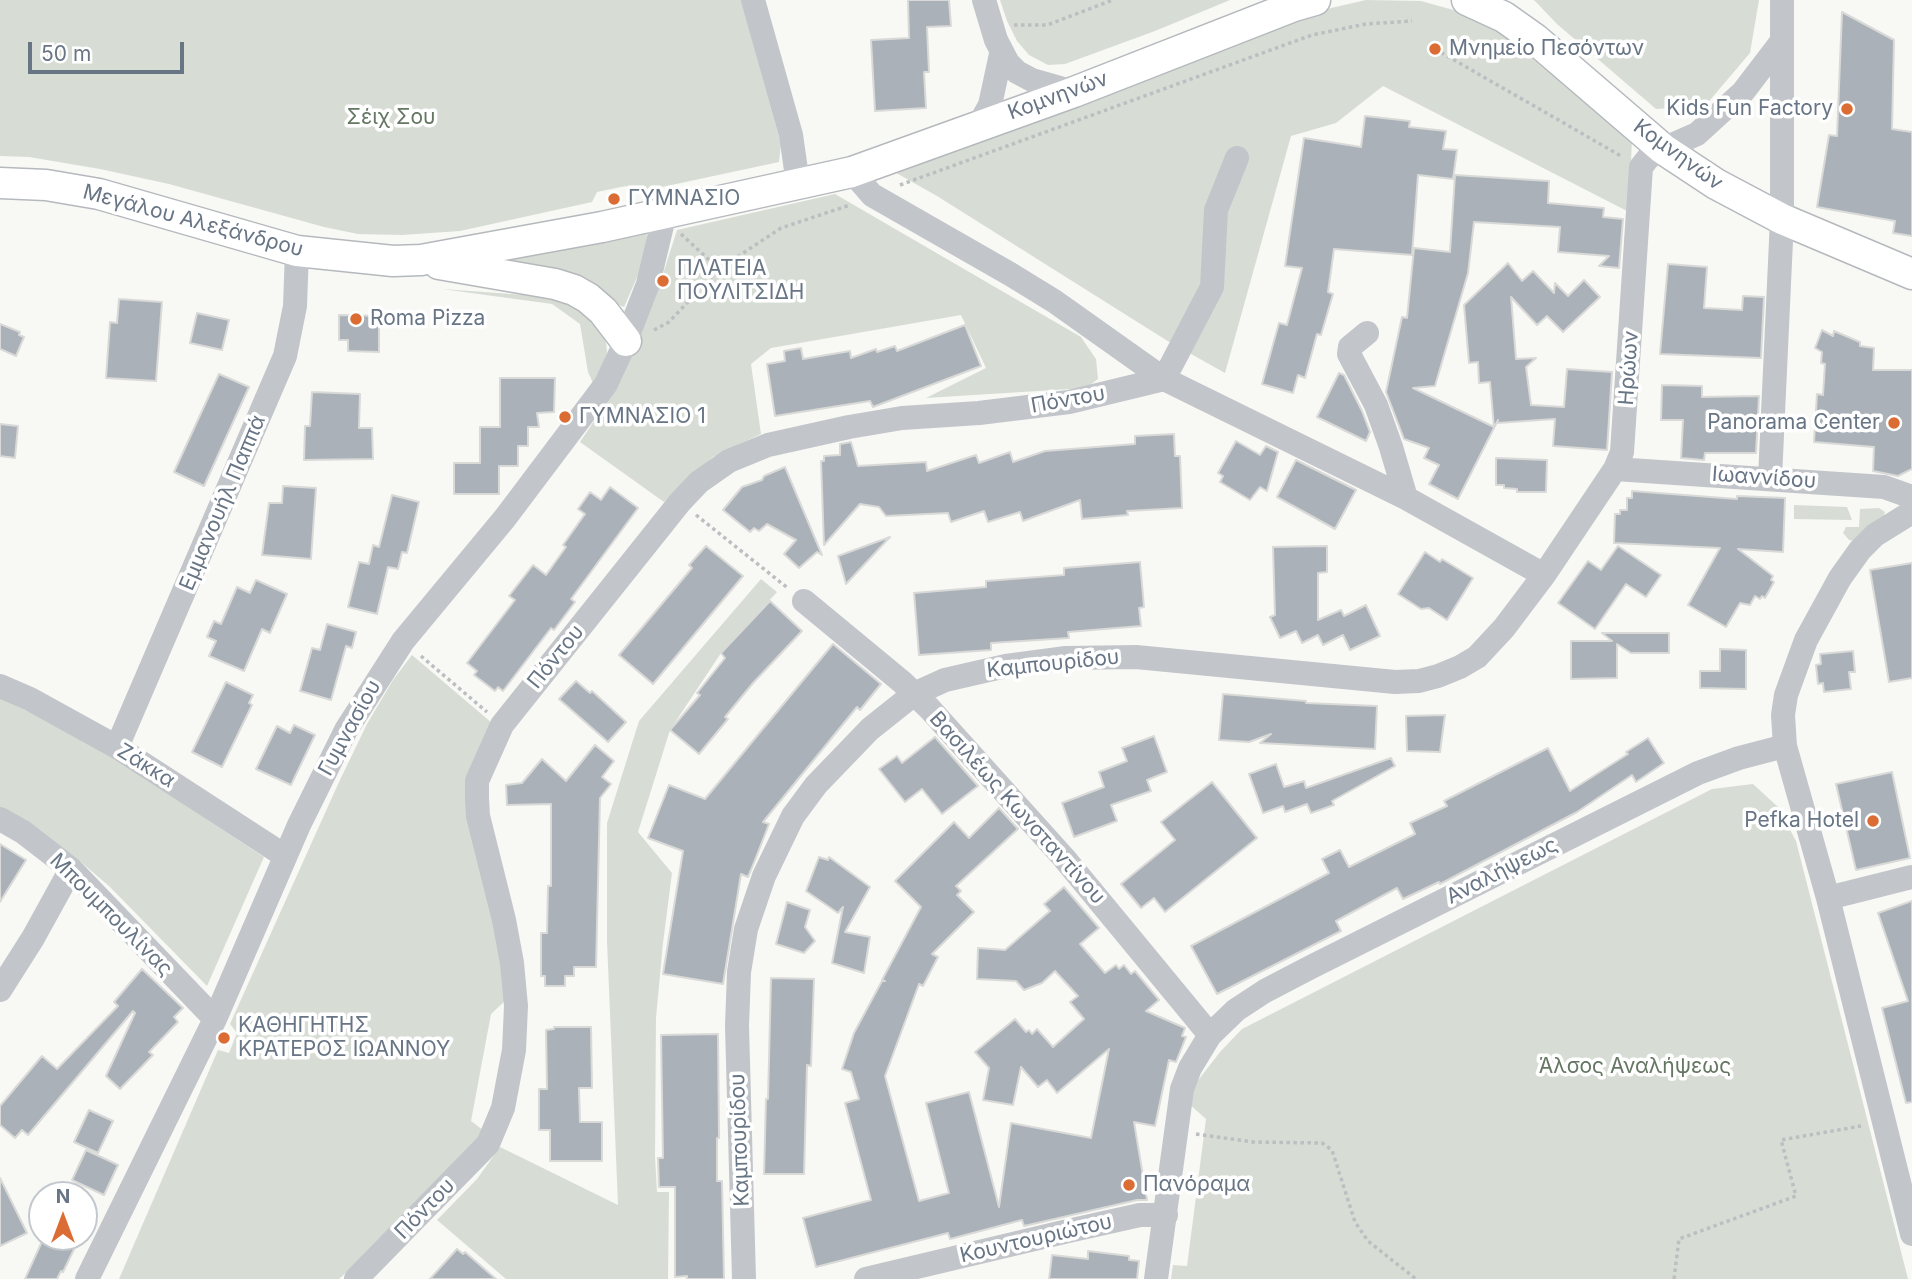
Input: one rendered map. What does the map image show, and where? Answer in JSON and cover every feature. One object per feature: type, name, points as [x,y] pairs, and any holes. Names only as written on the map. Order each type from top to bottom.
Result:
[{"type":"main road","name":"Κομνηνών","points":[[798,184],[852,173],[1315,0]]},
{"type":"main road","name":"Κομνηνών","points":[[1467,0],[1504,17],[1535,39],[1652,158],[1716,184],[1783,219],[1912,274]]},
{"type":"main road","name":"Μεγάλου Αλεξάνδρου","points":[[0,183],[46,185],[99,194],[297,251],[393,261],[421,260],[671,221],[798,184]]},
{"type":"main road","points":[[421,260],[555,284],[574,290],[603,312],[626,342]]},
{"type":"street","points":[[753,0],[791,135],[798,184]]},
{"type":"street","points":[[984,0],[1001,54],[1017,72],[1032,80],[1074,92]]},
{"type":"street","points":[[1770,478],[1783,219],[1782,0]]},
{"type":"street","points":[[1652,158],[1697,134],[1743,92],[1782,41]]},
{"type":"street","points":[[979,125],[990,105],[1001,54]]},
{"type":"street","points":[[1164,379],[1212,287],[1216,210],[1237,158]]},
{"type":"street","name":"Ηρώων","points":[[1544,575],[1615,468],[1622,452],[1652,158]]},
{"type":"street","points":[[852,173],[872,195],[1043,294],[1164,379],[1406,498],[1544,575]]},
{"type":"street","name":"Γυμνασίου","points":[[87,1279],[215,1019],[285,856],[346,730],[404,641],[606,384],[626,342],[671,221]]},
{"type":"street","name":"Εμμανουήλ Παππά","points":[[117,747],[285,356],[295,306],[297,251]]},
{"type":"street","points":[[1367,333],[1350,347],[1349,354],[1376,405],[1406,498]]},
{"type":"street","name":"Πόντου","points":[[356,1279],[488,1144],[503,1108],[514,1049],[516,1006],[504,920],[478,816],[477,780],[502,725],[680,502],[699,482],[719,467],[768,445],[876,422],[1069,402],[1164,379]]},
{"type":"street","name":"Ιωαννίδου","points":[[1615,468],[1884,487],[1912,497]]},
{"type":"street","points":[[1912,512],[1885,527],[1860,550],[1840,578],[1812,626],[1786,695],[1783,715],[1785,746],[1828,898],[1912,1234]]},
{"type":"street","name":"Καμπουρίδου","points":[[744,1279],[737,994],[746,929],[774,853],[801,804],[853,745],[914,694],[945,680],[1006,666],[1106,656],[1205,662],[1374,681],[1410,682],[1429,679],[1477,657],[1504,628],[1544,575]]},
{"type":"street","name":"Βασιλέως Κωνσταντίνου","points":[[804,601],[914,694],[1064,858],[1210,1035]]},
{"type":"street","name":"Ζάκκα","points":[[0,686],[30,699],[117,747],[285,856]]},
{"type":"street","name":"Αναλήψεως","points":[[1157,1279],[1184,1082],[1194,1059],[1210,1035],[1236,1010],[1265,991],[1558,842],[1718,765],[1785,746]]},
{"type":"street","name":"Μπουμπουλίνας","points":[[0,819],[23,832],[71,869],[215,1019]]},
{"type":"street","points":[[0,990],[33,938],[71,869]]},
{"type":"street","points":[[1828,898],[1912,877]]},
{"type":"street","name":"Κουντουριώτου","points":[[866,1279],[1140,1215],[1166,1214]]},
{"type":"path","points":[[991,25],[1047,25],[1113,0]]},
{"type":"path","points":[[626,342],[669,322],[719,269],[781,228],[1312,35],[1366,24],[1412,21]]},
{"type":"path","points":[[1436,50],[1652,158]]},
{"type":"path","points":[[671,221],[719,269]]},
{"type":"path","points":[[680,502],[804,601]]},
{"type":"path","points":[[404,641],[502,725]]},
{"type":"path","points":[[1674,1279],[1679,1239],[1796,1196],[1782,1140],[1884,1122]]},
{"type":"path","points":[[1176,1131],[1253,1142],[1322,1143],[1332,1150],[1355,1222],[1368,1241],[1416,1279]]},
{"type":"green space","name":"Σέιχ Σου","points":[[0,0],[741,0],[781,144],[779,162],[634,193],[626,186],[597,192],[592,202],[460,231],[402,235],[358,234],[324,227],[169,184],[29,157],[0,156]]},
{"type":"green space","points":[[1000,0],[1230,0],[1065,64],[1048,65],[1029,55],[1017,41]]},
{"type":"green space","points":[[1366,0],[1421,1],[1457,11],[1500,33],[1632,138],[1629,212],[1383,86],[1336,123],[1291,136],[1225,373],[1166,340],[891,170],[1274,27],[1331,8]]},
{"type":"green space","points":[[1534,0],[1759,0],[1750,53],[1705,106],[1656,109],[1557,24]]},
{"type":"green space","points":[[835,194],[1081,337],[1096,359],[1098,379],[1086,388],[926,398],[986,368],[961,315],[771,348],[751,364],[761,434],[713,457],[664,502],[580,442],[620,382],[656,296],[677,230]]},
{"type":"green space","points":[[647,231],[646,257],[624,307],[504,260]]},
{"type":"green space","points":[[442,289],[567,298],[579,302],[606,342],[607,352],[603,368],[593,383],[588,372],[580,324],[552,304]]},
{"type":"green space","points":[[1794,505],[1847,507],[1852,520],[1794,519]]},
{"type":"green space","points":[[1879,508],[1885,512],[1882,521],[1860,542],[1849,540],[1843,533],[1846,527],[1859,527],[1860,509]]},
{"type":"green space","points":[[761,579],[777,592],[721,653],[670,730],[638,832],[672,873],[656,1018],[655,1156],[657,1192],[669,1192],[668,1279],[506,1279],[437,1220],[477,1179],[500,1147],[618,1205],[607,941],[607,823],[639,721]]},
{"type":"green space","points":[[412,655],[492,723],[474,764],[489,898],[507,999],[491,1014],[471,1121],[487,1133],[389,1233],[339,1279],[119,1279],[218,1050],[229,1053],[237,1033],[230,1024],[339,782],[367,724],[393,680]]},
{"type":"green space","points":[[0,698],[82,737],[264,857],[207,986],[109,886],[75,857],[0,808]]},
{"type":"green space","name":"Άλσος Αναλήψεως","points":[[1753,784],[1778,807],[1796,841],[1908,1279],[1171,1279],[1173,1265],[1187,1266],[1206,1119],[1188,1103],[1189,1092],[1242,1029],[1712,789]]},
{"type":"building","points":[[908,0],[949,0],[951,26],[927,27],[929,72],[924,72],[926,108],[875,111],[871,40],[909,38]]},
{"type":"building","points":[[1842,12],[1894,40],[1892,129],[1912,132],[1912,236],[1893,233],[1895,221],[1817,207],[1829,135],[1837,136]]},
{"type":"building","points":[[1365,116],[1410,121],[1409,127],[1446,131],[1443,149],[1457,150],[1453,179],[1418,175],[1412,255],[1334,249],[1328,292],[1333,294],[1321,335],[1317,334],[1305,378],[1298,375],[1293,393],[1262,384],[1279,323],[1287,325],[1302,268],[1285,266],[1304,138],[1361,147]]},
{"type":"building","points":[[1455,175],[1549,181],[1548,203],[1604,208],[1603,217],[1623,219],[1619,268],[1599,266],[1609,256],[1558,252],[1560,227],[1474,222],[1468,273],[1435,386],[1413,388],[1494,427],[1490,382],[1479,383],[1478,362],[1469,363],[1464,305],[1508,263],[1522,281],[1533,271],[1554,293],[1555,283],[1568,296],[1584,280],[1600,297],[1563,332],[1547,316],[1537,325],[1511,297],[1516,359],[1536,358],[1526,367],[1531,405],[1564,407],[1567,369],[1612,372],[1607,450],[1553,446],[1555,419],[1497,423],[1498,420],[1458,499],[1429,484],[1439,465],[1424,458],[1429,448],[1404,439],[1386,392],[1402,317],[1407,318],[1414,248],[1450,252]]},
{"type":"building","points":[[1668,264],[1707,267],[1704,308],[1742,310],[1743,296],[1764,297],[1761,358],[1660,354]]},
{"type":"building","points":[[119,299],[162,302],[156,381],[106,378],[110,322],[117,323]]},
{"type":"building","points":[[197,313],[229,320],[222,350],[190,343]]},
{"type":"building","points":[[339,315],[379,316],[379,352],[348,351],[348,340],[339,340]]},
{"type":"building","points":[[0,324],[20,332],[19,335],[24,337],[16,356],[0,349]]},
{"type":"building","points":[[965,325],[981,366],[873,407],[870,401],[775,416],[767,364],[785,361],[784,351],[801,348],[803,359],[850,351],[851,358],[876,349],[877,352],[895,346],[897,351]]},
{"type":"building","points":[[1822,330],[1833,336],[1834,331],[1860,342],[1860,346],[1874,348],[1873,370],[1912,370],[1912,469],[1898,476],[1873,471],[1874,447],[1814,442],[1817,394],[1823,395],[1825,364],[1821,363],[1822,352],[1815,348]]},
{"type":"building","points":[[1339,373],[1344,375],[1362,411],[1370,432],[1366,441],[1317,417]]},
{"type":"building","points":[[219,374],[249,387],[204,486],[174,472]]},
{"type":"building","points":[[500,378],[555,378],[554,412],[537,413],[539,427],[528,427],[528,446],[518,446],[518,466],[499,466],[499,494],[454,494],[454,463],[480,463],[480,427],[500,427]]},
{"type":"building","points":[[1662,385],[1702,386],[1702,397],[1759,396],[1756,453],[1705,453],[1704,460],[1681,458],[1683,420],[1661,420]]},
{"type":"building","points":[[312,392],[360,394],[359,428],[372,428],[373,459],[304,460],[305,426],[310,426]]},
{"type":"building","points":[[0,424],[18,426],[15,458],[0,456]]},
{"type":"building","points":[[1174,434],[1175,456],[1180,456],[1182,508],[1127,511],[1128,515],[1082,519],[1080,500],[1023,521],[1020,512],[988,522],[984,511],[951,522],[948,513],[886,516],[879,507],[860,504],[824,545],[821,461],[824,461],[824,456],[840,455],[840,444],[851,442],[858,466],[926,462],[927,471],[976,455],[979,463],[1010,452],[1013,462],[1045,451],[1135,444],[1135,436]]},
{"type":"building","points":[[1236,441],[1260,455],[1266,446],[1278,452],[1267,491],[1260,487],[1250,500],[1220,482],[1223,476],[1218,473]]},
{"type":"building","points":[[1496,458],[1547,460],[1546,492],[1517,492],[1517,489],[1496,485]]},
{"type":"building","points":[[1296,460],[1356,490],[1335,529],[1277,497]]},
{"type":"building","points":[[785,467],[822,555],[817,552],[799,568],[784,554],[796,540],[767,524],[759,531],[754,528],[750,532],[723,510],[742,487]]},
{"type":"building","points":[[283,486],[316,488],[311,559],[262,555],[269,503],[282,503]]},
{"type":"building","points":[[610,487],[638,508],[571,599],[575,602],[554,630],[551,628],[503,691],[498,687],[495,691],[474,675],[477,671],[467,663],[515,600],[509,596],[533,565],[546,575],[585,514],[578,509],[590,492],[601,500]]},
{"type":"building","points":[[1632,491],[1737,499],[1737,496],[1785,498],[1783,552],[1738,549],[1773,576],[1771,580],[1774,582],[1765,598],[1755,596],[1750,605],[1740,603],[1726,627],[1688,605],[1720,548],[1614,543],[1615,514],[1620,514],[1620,510],[1627,510],[1627,498],[1632,498]]},
{"type":"building","points":[[392,495],[419,502],[407,553],[402,552],[398,569],[388,567],[377,614],[348,607],[359,562],[369,564],[373,545],[379,547]]},
{"type":"building","points":[[890,537],[846,584],[838,556]]},
{"type":"building","points":[[706,546],[743,576],[653,684],[619,655],[692,568],[689,565]]},
{"type":"building","points":[[1327,546],[1327,572],[1318,573],[1318,620],[1341,610],[1344,616],[1366,605],[1380,636],[1350,650],[1343,635],[1323,645],[1318,635],[1302,643],[1296,631],[1280,638],[1270,617],[1275,615],[1273,547]]},
{"type":"building","points":[[1618,546],[1661,575],[1646,597],[1626,584],[1595,629],[1558,603],[1588,561],[1601,570]]},
{"type":"building","points":[[1425,552],[1473,578],[1447,620],[1429,608],[1421,609],[1398,594]]},
{"type":"building","points":[[1140,562],[1144,607],[1139,608],[1141,626],[1068,632],[1069,638],[991,643],[991,650],[919,655],[914,593],[986,587],[986,581],[1064,575],[1064,568]]},
{"type":"building","points":[[1912,563],[1912,678],[1889,682],[1870,570]]},
{"type":"building","points":[[256,580],[287,594],[270,633],[262,629],[244,671],[209,656],[216,641],[207,637],[214,621],[221,624],[237,587],[250,593]]},
{"type":"building","points":[[770,601],[802,631],[753,683],[699,754],[670,730],[700,695],[697,693],[725,658],[721,653]]},
{"type":"building","points":[[327,624],[356,632],[352,648],[346,646],[331,700],[300,691],[312,648],[320,650]]},
{"type":"building","points":[[1602,633],[1669,633],[1669,653],[1631,653],[1617,644],[1617,678],[1571,679],[1571,641],[1612,641]]},
{"type":"building","points":[[833,644],[881,684],[860,710],[857,707],[763,822],[769,824],[748,877],[741,874],[723,984],[663,974],[683,851],[648,838],[669,785],[705,799]]},
{"type":"building","points":[[1720,649],[1746,650],[1746,689],[1700,688],[1700,671],[1720,671]]},
{"type":"building","points":[[1853,651],[1855,672],[1849,672],[1851,689],[1824,692],[1823,683],[1818,684],[1816,665],[1821,664],[1820,654]]},
{"type":"building","points":[[576,681],[590,693],[592,691],[626,722],[608,742],[559,699]]},
{"type":"building","points":[[226,682],[253,695],[249,703],[252,705],[222,767],[192,752]]},
{"type":"building","points":[[1223,694],[1306,703],[1377,706],[1375,749],[1260,743],[1271,734],[1249,742],[1219,740]]},
{"type":"building","points":[[1445,715],[1440,752],[1407,751],[1406,716]]},
{"type":"building","points":[[294,725],[315,735],[291,785],[256,769],[277,726],[290,733]]},
{"type":"building","points":[[1154,736],[1167,772],[1147,780],[1151,791],[1111,805],[1117,821],[1074,837],[1062,803],[1104,787],[1099,772],[1127,761],[1122,748]]},
{"type":"building","points":[[935,737],[978,786],[942,814],[922,789],[905,802],[879,769],[897,756],[902,763]]},
{"type":"building","points":[[1648,738],[1664,763],[1636,782],[1632,775],[1577,812],[1440,884],[1439,882],[1403,899],[1397,888],[1336,921],[1341,931],[1217,994],[1191,946],[1329,873],[1322,859],[1340,850],[1349,867],[1415,834],[1410,823],[1447,806],[1444,801],[1548,748],[1570,791]]},
{"type":"building","points":[[595,745],[614,761],[602,777],[611,784],[600,798],[596,967],[574,967],[574,976],[565,976],[565,986],[545,986],[545,976],[541,976],[541,933],[547,933],[548,886],[551,886],[551,804],[507,805],[506,785],[522,783],[542,759],[566,781]]},
{"type":"building","points":[[1391,758],[1395,766],[1332,801],[1334,805],[1311,813],[1307,804],[1285,812],[1283,806],[1263,813],[1249,774],[1276,764],[1284,787],[1304,781],[1306,788]]},
{"type":"building","name":"Pefka Hotel","points":[[1892,772],[1910,858],[1856,870],[1836,784]]},
{"type":"building","points":[[1212,782],[1257,838],[1165,912],[1154,898],[1141,908],[1121,884],[1175,840],[1161,822]]},
{"type":"building","points":[[999,808],[1018,829],[956,886],[961,891],[957,895],[974,912],[932,954],[938,957],[923,986],[919,984],[885,1076],[919,1201],[949,1193],[926,1103],[969,1092],[999,1207],[1011,1123],[1091,1138],[1109,1049],[1057,1093],[1047,1080],[1038,1087],[1021,1067],[1013,1105],[983,1100],[989,1068],[975,1052],[1015,1019],[1026,1032],[1029,1030],[1032,1034],[1037,1029],[1053,1047],[1084,1019],[1070,1002],[1078,996],[1055,971],[1042,983],[1024,990],[1016,981],[977,979],[978,948],[1005,950],[1050,911],[1044,904],[1064,887],[1099,928],[1080,944],[1105,973],[1116,965],[1119,969],[1124,965],[1131,974],[1135,971],[1159,1000],[1146,1011],[1185,1028],[1182,1036],[1186,1037],[1176,1062],[1169,1060],[1155,1126],[1134,1122],[1147,1200],[1024,1226],[1022,1220],[950,1239],[948,1233],[816,1267],[803,1218],[871,1200],[845,1103],[859,1099],[851,1072],[842,1069],[854,1033],[882,981],[885,981],[882,980],[921,907],[895,881],[954,822],[969,838]]},
{"type":"building","points":[[0,844],[26,860],[0,902]]},
{"type":"building","points":[[819,857],[828,860],[829,857],[870,887],[845,932],[870,937],[864,973],[832,963],[843,907],[838,913],[806,891]]},
{"type":"building","points":[[1912,901],[1912,1102],[1906,1103],[1882,1008],[1908,1001],[1878,913]]},
{"type":"building","points":[[787,902],[810,910],[805,927],[815,941],[804,953],[776,944]]},
{"type":"building","points":[[142,969],[183,1008],[174,1017],[178,1022],[149,1052],[153,1055],[120,1089],[106,1076],[135,1013],[133,1011],[28,1135],[22,1130],[15,1138],[0,1125],[0,1106],[42,1056],[57,1069],[118,1006],[114,1002]]},
{"type":"building","points":[[771,978],[814,979],[811,1066],[807,1065],[804,1174],[764,1174]]},
{"type":"building","points":[[554,1027],[591,1027],[592,1088],[579,1088],[580,1122],[602,1122],[602,1161],[550,1161],[550,1130],[539,1130],[539,1089],[547,1089],[546,1030]]},
{"type":"building","points":[[718,1034],[717,1181],[722,1181],[724,1279],[687,1279],[687,1276],[675,1277],[675,1187],[659,1187],[658,1158],[663,1158],[661,1035]]},
{"type":"building","points":[[89,1110],[113,1121],[98,1153],[74,1142]]},
{"type":"building","points":[[86,1150],[118,1165],[104,1195],[98,1192],[98,1181],[72,1180]]},
{"type":"building","points":[[0,1178],[27,1233],[0,1246]]},
{"type":"building","points":[[457,1249],[463,1254],[465,1252],[496,1279],[430,1279]]},
{"type":"building","points":[[38,1251],[73,1251],[57,1279],[25,1279]]},
{"type":"building","points":[[1088,1251],[1129,1256],[1129,1260],[1139,1261],[1137,1279],[1049,1279],[1052,1255],[1088,1259]]},
{"type":"place","name":"Μνημείο Πεσόντων","points":[[1435,49]]},
{"type":"place","name":"Kids Fun Factory","points":[[1847,109]]},
{"type":"place","name":"ΓΥΜΝΑΣΙΟ","points":[[614,199]]},
{"type":"place","name":"ΠΛΑΤΕΙΑ ΠΟΥΛΙΤΣΙΔΗ","points":[[663,281]]},
{"type":"place","name":"Roma Pizza","points":[[356,319]]},
{"type":"place","name":"ΓΥΜΝΑΣΙΟ 1","points":[[565,417]]},
{"type":"place","name":"Panorama Center","points":[[1894,423]]},
{"type":"place","name":"Pefka Hotel","points":[[1873,821]]},
{"type":"place","name":"ΚΑΘΗΓΗΤΗΣ ΚΡΑΤΕΡΟΣ ΙΩΑΝΝΟΥ","points":[[224,1038]]},
{"type":"place","name":"Πανόραμα","points":[[1129,1185]]}]
